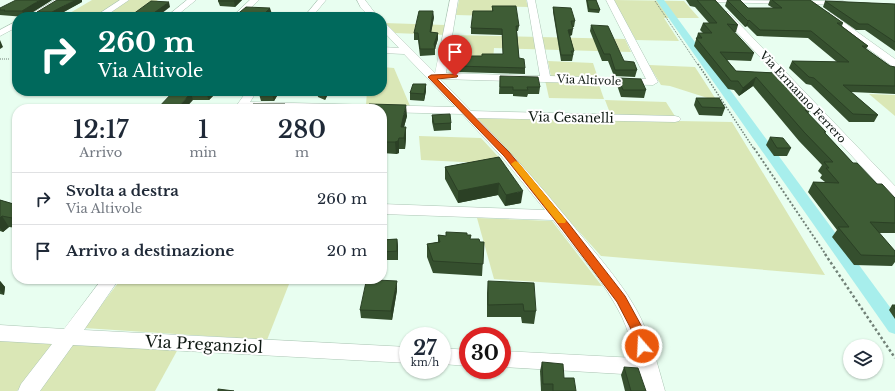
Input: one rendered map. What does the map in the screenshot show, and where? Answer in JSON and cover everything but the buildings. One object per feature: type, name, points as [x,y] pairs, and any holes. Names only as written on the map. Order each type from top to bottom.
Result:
[{"type":"street","points":[[39,12],[61,0]]},
{"type":"street","points":[[106,12],[125,0]]},
{"type":"street","points":[[176,12],[192,0]]},
{"type":"street","points":[[242,12],[255,0]]},
{"type":"street","points":[[312,12],[322,0]]},
{"type":"street","points":[[361,0],[369,12]]},
{"type":"street","points":[[436,76],[454,0]]},
{"type":"street","points":[[531,0],[545,78]]},
{"type":"street","name":"Via Altivole","points":[[436,76],[653,82],[610,0]]},
{"type":"street","points":[[710,0],[849,3]]},
{"type":"street","name":"Via Ermanno Ferrero","points":[[710,0],[895,194]]},
{"type":"street","points":[[806,2],[895,64]]},
{"type":"street","points":[[0,33],[12,27]]},
{"type":"street","points":[[387,30],[406,51],[436,76],[466,113],[506,154],[557,215],[609,282],[625,306],[638,333],[654,391]]},
{"type":"street","points":[[387,50],[406,51]]},
{"type":"street","name":"Via Cesanelli","points":[[387,110],[675,119]]},
{"type":"street","points":[[387,209],[557,215]]},
{"type":"street","points":[[28,391],[107,284]]},
{"type":"street","name":"Via Preganziol","points":[[0,333],[399,355]]},
{"type":"street","points":[[511,360],[648,367]]},
{"type":"path","points":[[655,1],[895,358]]},
{"type":"path","points":[[0,59],[10,59]]},
{"type":"green space","points":[[92,0],[122,0],[103,12],[72,12]]},
{"type":"green space","points":[[129,0],[158,0],[141,12],[110,12]]},
{"type":"green space","points":[[459,0],[526,0],[528,7],[493,6],[492,16],[456,15]]},
{"type":"green space","points":[[613,0],[684,1],[699,18],[664,18],[679,41],[636,40]]},
{"type":"green space","points":[[387,23],[445,25],[445,35],[394,33],[387,26]]},
{"type":"green space","points":[[451,35],[625,39],[631,52],[494,48],[493,61],[448,59]]},
{"type":"green space","points":[[548,61],[593,63],[598,78],[551,77]]},
{"type":"green space","points":[[649,65],[695,67],[717,101],[670,86],[661,85]]},
{"type":"green space","points":[[387,67],[394,68],[410,106],[366,104],[367,96],[387,96]]},
{"type":"green space","points":[[545,80],[598,82],[604,99],[549,98]]},
{"type":"green space","points":[[869,94],[895,95],[895,116]]},
{"type":"green space","points":[[605,100],[666,102],[678,121],[732,122],[825,275],[601,256],[476,117],[613,121]]},
{"type":"green space","points":[[419,136],[481,138],[505,164],[421,160]]},
{"type":"green space","points":[[477,218],[552,221],[602,286],[494,279]]},
{"type":"green space","points":[[117,284],[289,284],[267,340],[84,328]]},
{"type":"green space","points":[[0,340],[54,343],[17,391],[0,391]]},
{"type":"green space","points":[[75,342],[178,349],[155,391],[39,391]]},
{"type":"waterway","points":[[660,0],[895,327]]},
{"type":"slow traffic","points":[[515,164],[561,221]]},
{"type":"route","points":[[455,76],[431,77],[506,154],[566,226],[621,299],[636,327],[642,346]]}]
